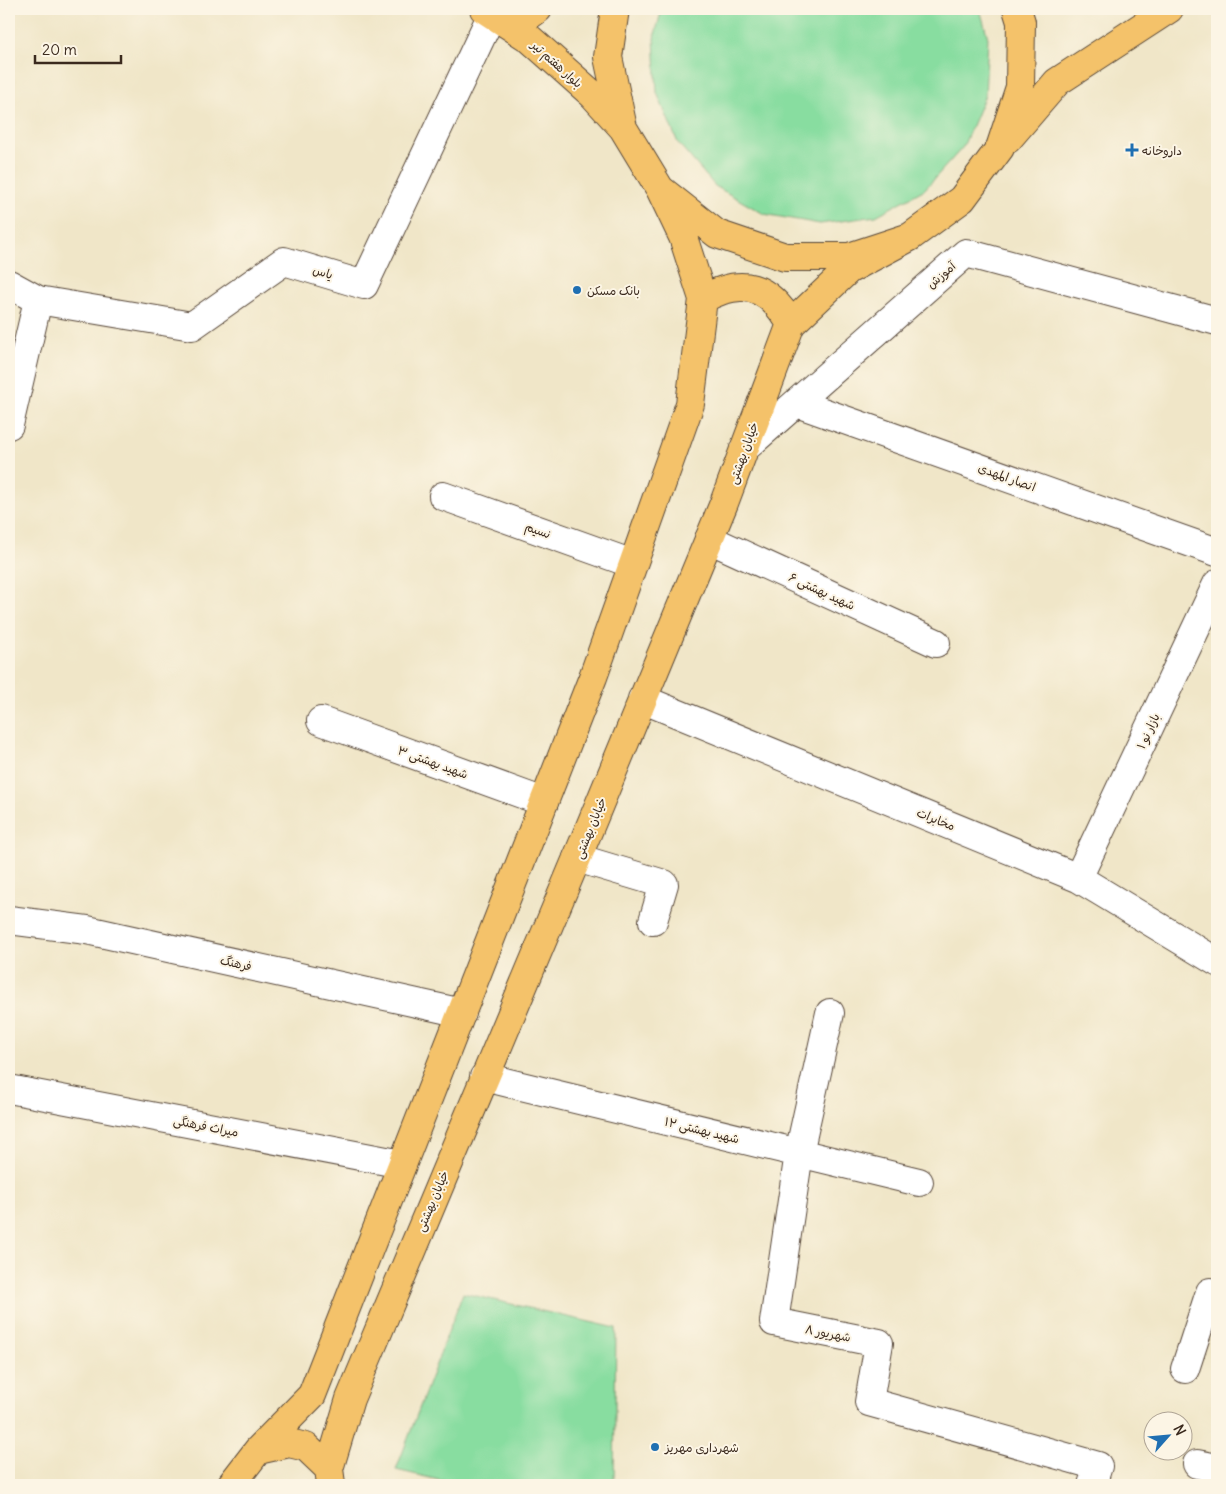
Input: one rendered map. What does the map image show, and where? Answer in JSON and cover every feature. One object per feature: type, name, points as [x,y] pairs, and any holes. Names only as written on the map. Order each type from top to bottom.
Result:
[{"type":"main road","points":[[494,16],[524,19],[538,9]]},
{"type":"main road","points":[[231,1485],[258,1450],[312,1394],[593,677],[690,404],[703,300],[683,237],[660,189],[623,128],[608,57],[615,9]]},
{"type":"main road","points":[[1000,148],[1020,87],[1021,22],[1017,9]]},
{"type":"main road","points":[[660,189],[717,234],[785,258],[849,257],[910,237],[962,200],[1000,148],[1057,82],[1169,9]]},
{"type":"main road","name":"بلوار هفتم تیر","points":[[494,16],[530,39],[544,51],[592,95],[623,128]]},
{"type":"main road","name":"خیابان بهشتی","points":[[333,1480],[350,1399],[709,539],[791,324],[848,270],[910,237]]},
{"type":"main road","points":[[703,300],[718,291],[737,286],[756,289],[769,297],[783,310],[791,324]]},
{"type":"main road","points":[[258,1450],[289,1443],[306,1447],[333,1480]]},
{"type":"street","name":"یاس","points":[[9,284],[38,300],[192,326],[284,261],[364,285],[494,16]]},
{"type":"street","name":"آموزش","points":[[744,449],[966,253],[1217,321]]},
{"type":"street","points":[[9,424],[38,300]]},
{"type":"street","name":"انصار المهدی","points":[[797,403],[1217,552]]},
{"type":"street","name":"نسیم","points":[[443,496],[633,564]]},
{"type":"street","name":"شهید بهشتی ۶","points":[[709,539],[936,643]]},
{"type":"street","name":"بازار نو ۱","points":[[1078,878],[1217,584]]},
{"type":"street","name":"مخابرات","points":[[642,699],[1078,878],[1217,962]]},
{"type":"street","name":"شهید بهشتی ۳","points":[[321,721],[544,802]]},
{"type":"street","points":[[577,858],[664,884],[653,921]]},
{"type":"street","name":"فرهنگ","points":[[9,920],[87,930],[462,1013]]},
{"type":"street","name":"۸ شهریور","points":[[830,1013],[800,1153],[774,1322],[879,1343],[870,1402],[1098,1466],[1092,1485]]},
{"type":"street","name":"شهید بهشتی ۱۲","points":[[484,1077],[920,1182]]},
{"type":"street","name":"میراث فرهنگی","points":[[9,1088],[402,1164]]},
{"type":"street","points":[[1185,1368],[1215,1287]]},
{"type":"green space","points":[[662,9],[980,9],[988,38],[985,95],[963,147],[925,189],[876,216],[820,224],[764,214],[715,186],[678,143],[657,93],[654,38]]},
{"type":"green space","points":[[463,1293],[616,1328],[614,1485],[460,1485],[396,1470]]},
{"type":"place","name":"داروخانه","points":[[1132,150]]},
{"type":"place","name":"بانک مسکن","points":[[577,290]]},
{"type":"place","name":"شهرداری مهریز","points":[[655,1447]]}]
